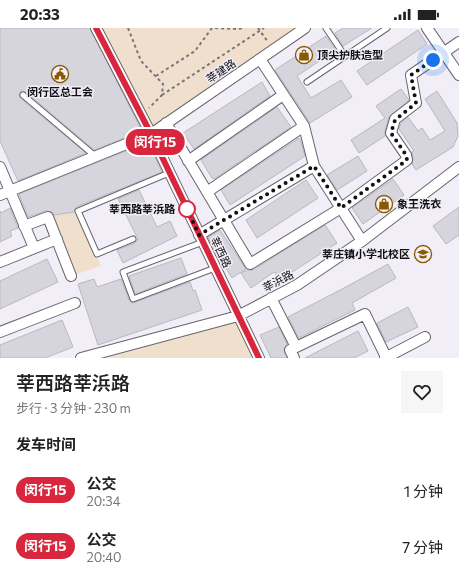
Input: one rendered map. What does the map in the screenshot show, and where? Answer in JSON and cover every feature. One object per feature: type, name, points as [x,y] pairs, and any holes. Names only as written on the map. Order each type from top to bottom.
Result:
[{"type":"street","name":"莘西路","points":[[96,28],[151,134],[259,358]]},
{"type":"street","name":"莘建路","points":[[0,195],[151,134],[305,28]]},
{"type":"street","points":[[427,28],[459,75]]},
{"type":"street","points":[[166,123],[250,264],[341,208],[407,160],[406,155],[391,133],[395,120],[416,103],[411,75],[459,42]]},
{"type":"street","points":[[260,59],[304,126],[314,166],[362,242]]},
{"type":"street","points":[[188,161],[284,95]]},
{"type":"street","points":[[207,192],[304,126]]},
{"type":"street","points":[[201,238],[224,220],[314,166]]},
{"type":"street","points":[[0,167],[34,248]]},
{"type":"street","name":"莘浜路","points":[[81,358],[238,316],[297,285],[362,242],[459,167]]},
{"type":"street","points":[[24,226],[48,216],[71,276]]},
{"type":"street","points":[[0,262],[57,239]]},
{"type":"street","points":[[271,298],[296,347]]},
{"type":"street","points":[[0,332],[75,303]]},
{"type":"street","points":[[294,358],[290,350],[365,314],[385,358],[425,338]]},
{"type":"lane","points":[[326,28],[346,56]]},
{"type":"lane","points":[[307,82],[387,28]]},
{"type":"lane","points":[[23,95],[95,156]]},
{"type":"lane","points":[[133,239],[97,254],[78,211],[170,173]]},
{"type":"lane","points":[[201,238],[123,272],[133,299],[215,268]]},
{"type":"path","points":[[128,28],[141,61],[163,84],[162,95]]},
{"type":"path","points":[[156,76],[195,51],[212,28],[242,28]]},
{"type":"path","points":[[141,116],[162,95],[259,29],[264,28]]},
{"type":"path","points":[[259,29],[274,50]]},
{"type":"shaded area","points":[[96,28],[305,28],[151,134]]},
{"type":"shaded area","points":[[78,211],[101,266],[71,276],[48,217]]},
{"type":"shaded area","points":[[238,316],[259,358],[81,358]]},
{"type":"building","name":"闵行区总工会","points":[[0,28],[90,28],[142,131],[94,150],[26,92],[21,91],[19,95],[20,98],[86,153],[18,181],[0,141]]},
{"type":"building","points":[[343,28],[372,28],[343,46],[335,33]]},
{"type":"building","points":[[418,30],[427,44],[367,85],[357,71]]},
{"type":"building","points":[[326,36],[336,50],[297,76],[311,98],[341,80],[352,97],[310,123],[275,70]]},
{"type":"building","points":[[262,82],[270,96],[194,149],[183,133]]},
{"type":"building","points":[[401,89],[409,100],[389,117],[385,136],[359,153],[351,140],[385,118],[376,106]]},
{"type":"building","points":[[437,91],[457,123],[458,136],[453,147],[416,170],[412,164],[412,152],[414,151],[399,129],[401,123],[408,117],[418,131],[422,128],[430,140],[445,131],[425,99]]},
{"type":"building","points":[[277,107],[291,127],[214,179],[212,178],[201,160]]},
{"type":"building","points":[[299,138],[305,156],[230,205],[221,190]]},
{"type":"building","points":[[148,142],[162,172],[76,207],[74,212],[54,215],[52,212],[46,211],[28,217],[19,194]]},
{"type":"building","points":[[358,156],[367,171],[337,190],[327,175]]},
{"type":"building","points":[[393,179],[404,195],[363,224],[352,208]]},
{"type":"building","points":[[306,180],[318,198],[257,238],[246,220]]},
{"type":"building","points":[[139,190],[157,227],[170,221],[177,236],[123,263],[117,250],[135,243],[138,239],[118,199]]},
{"type":"building","points":[[459,207],[459,235],[446,244],[433,226]]},
{"type":"building","points":[[10,208],[18,228],[10,231],[12,236],[0,242],[0,211],[1,213]]},
{"type":"building","points":[[325,225],[337,243],[280,280],[274,272],[251,288],[241,273],[247,270],[253,270]]},
{"type":"building","points":[[220,230],[246,269],[232,278],[208,237]]},
{"type":"building","points":[[181,258],[187,274],[135,294],[129,276]]},
{"type":"building","points":[[47,259],[58,282],[0,309],[0,281]]},
{"type":"building","points":[[388,264],[396,278],[352,303],[355,310],[299,338],[288,317]]},
{"type":"building","points":[[94,279],[97,287],[121,279],[129,300],[133,303],[190,282],[193,291],[195,290],[202,310],[98,345],[78,284]]},
{"type":"building","points":[[408,307],[418,327],[386,342],[377,323]]},
{"type":"building","points":[[62,320],[73,347],[45,358],[0,358],[0,345]]},
{"type":"building","points":[[279,327],[287,344],[284,350],[287,358],[271,358],[260,335]]},
{"type":"building","points":[[358,331],[368,351],[354,358],[305,358]]},
{"type":"bus line","name":"闵行15","points":[[96,28],[151,134],[259,358]]},
{"type":"place","name":"顶尖护肤造型","points":[[304,55]]},
{"type":"place","name":"闵行区总工会","points":[[60,74]]},
{"type":"place","name":"象王洗衣","points":[[384,204]]},
{"type":"place","name":"莘西路莘浜路","points":[[187,209]]},
{"type":"place","name":"莘庄镇小学北校区","points":[[423,254]]},
{"type":"route","points":[[187,209],[199,235],[314,166],[341,208],[407,160],[406,155],[391,133],[395,120],[416,103],[411,75],[433,60]]}]
